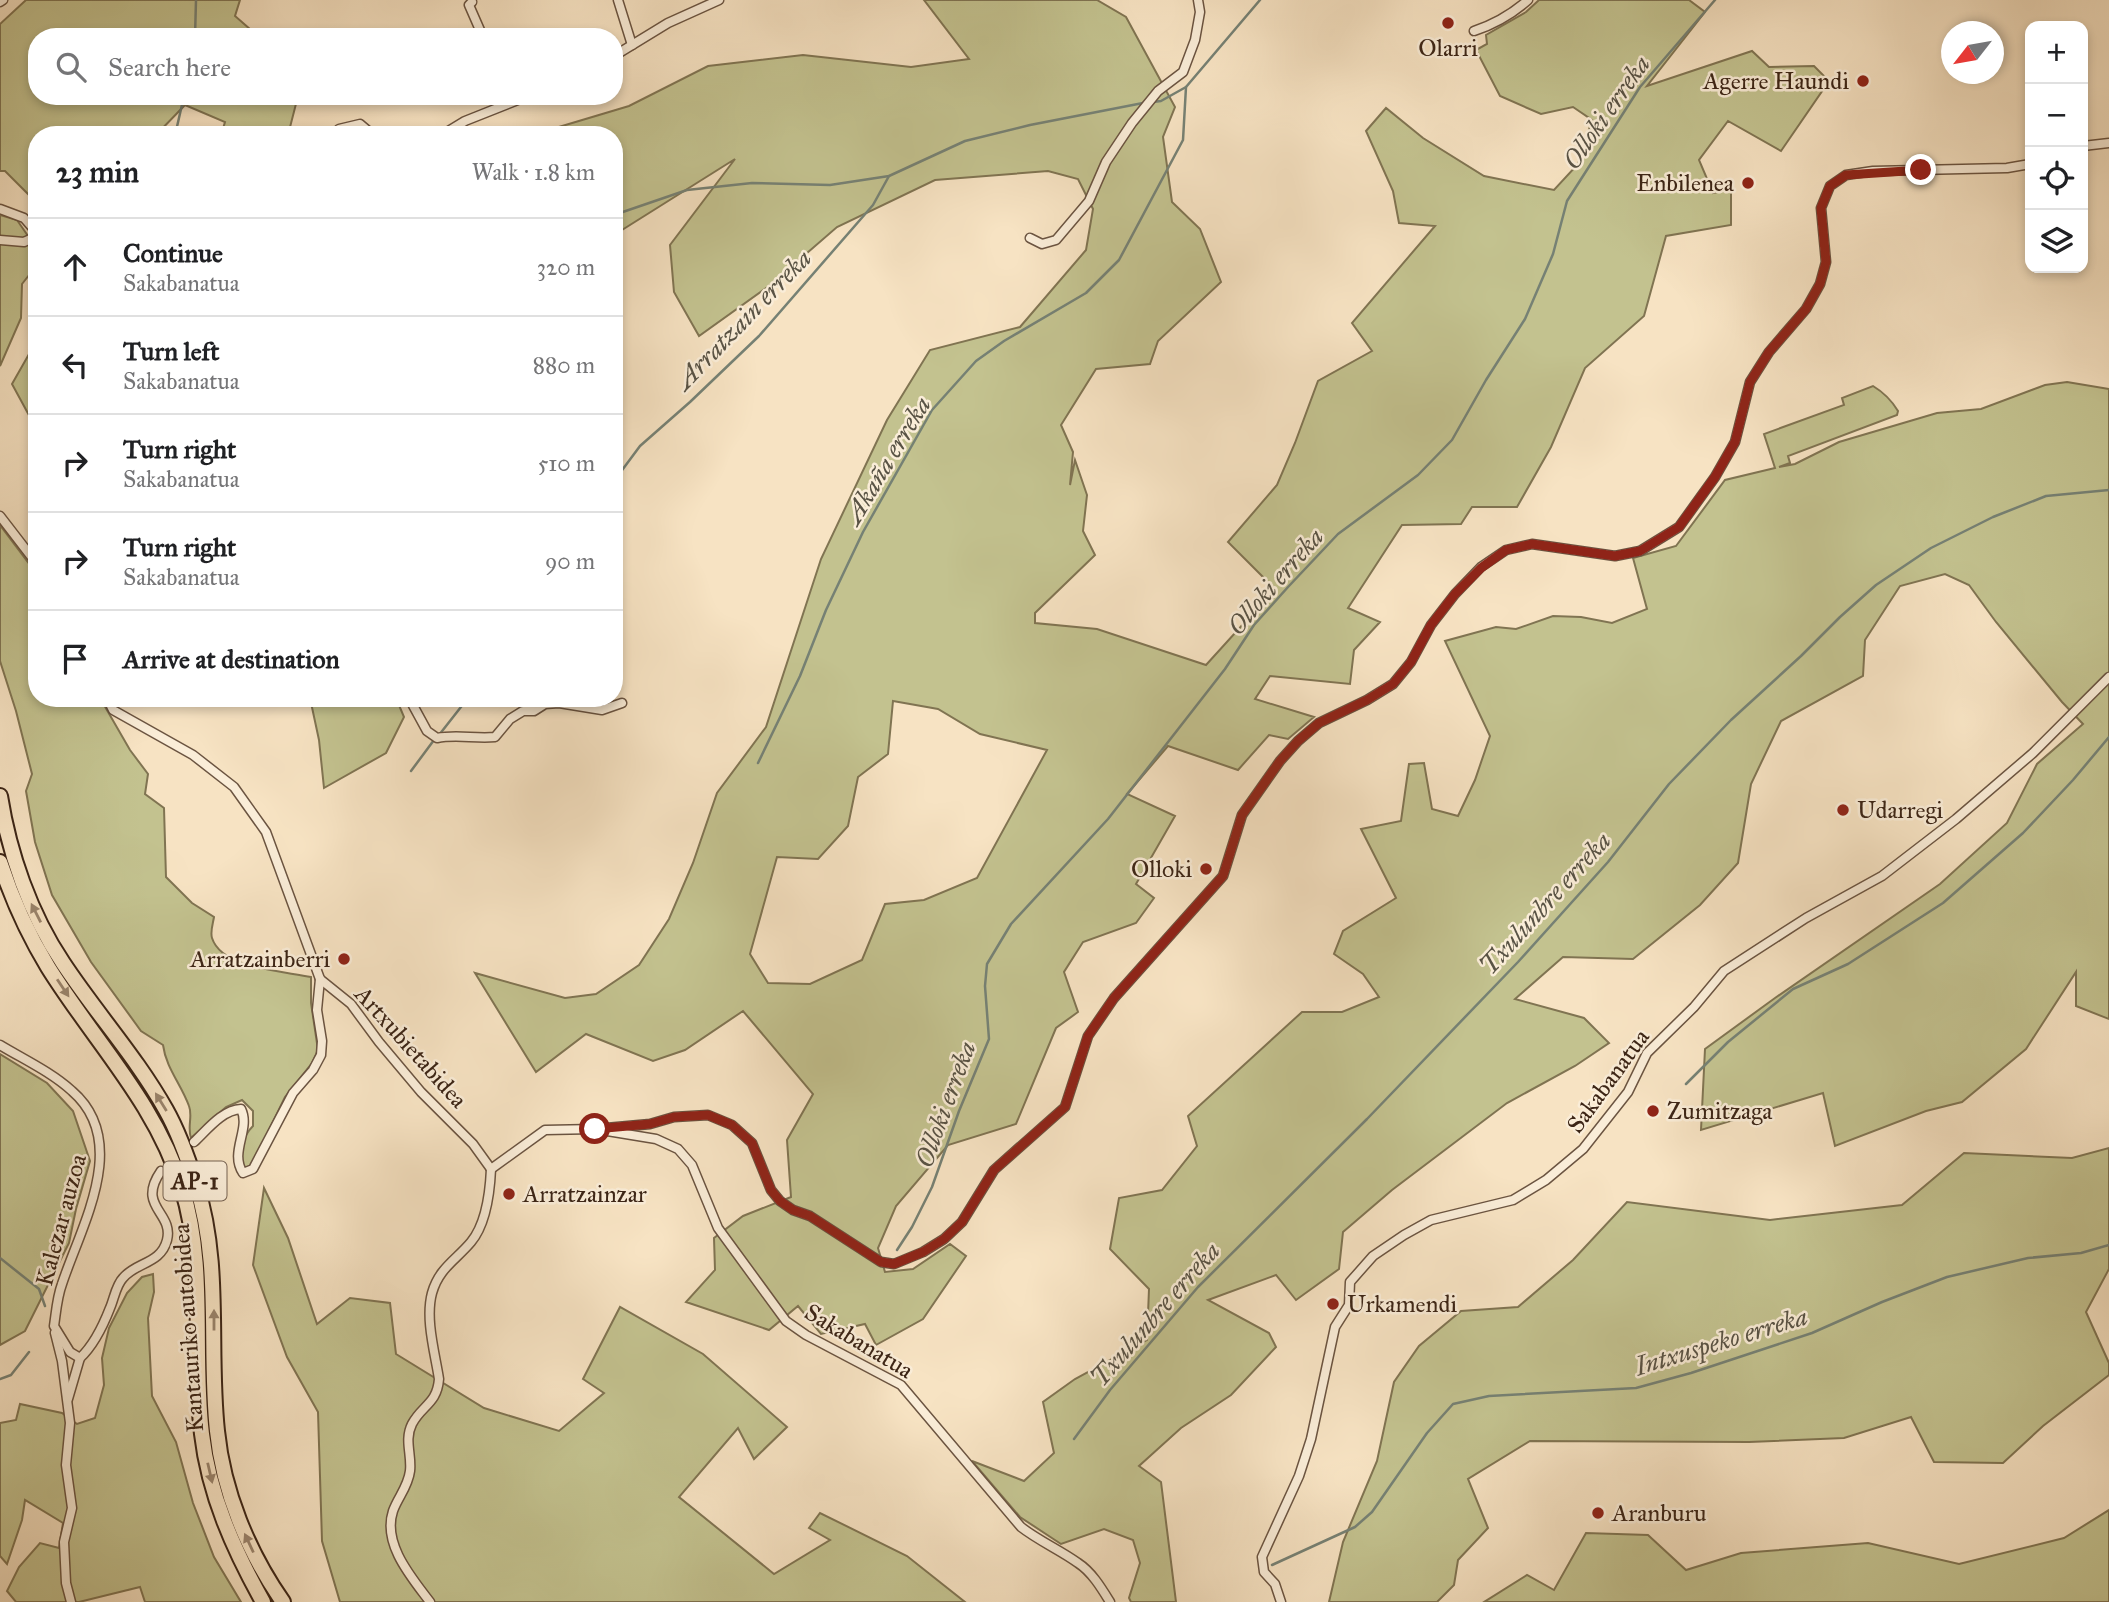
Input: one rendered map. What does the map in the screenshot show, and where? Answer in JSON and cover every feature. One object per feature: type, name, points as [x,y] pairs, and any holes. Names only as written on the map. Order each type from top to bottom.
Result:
[{"type":"highway","name":"Kantauriko autobidea","points":[[0,796],[17,865],[31,904],[61,961],[166,1110],[197,1185],[207,1225],[212,1269],[215,1410],[225,1474],[237,1514],[252,1549],[283,1602]]},
{"type":"highway","name":"Kantauriko autobidea","points":[[0,862],[10,893],[36,947],[152,1117],[182,1188],[192,1229],[197,1271],[200,1399],[206,1456],[223,1518],[238,1557],[263,1602]]},
{"type":"street","points":[[618,0],[632,45]]},
{"type":"street","points":[[623,50],[668,23],[719,0]]},
{"type":"street","points":[[1030,238],[1042,244],[1056,240],[1089,201],[1106,162],[1144,108],[1158,91],[1183,72],[1195,40],[1200,12],[1198,0]]},
{"type":"street","points":[[1474,31],[1492,25],[1528,0]]},
{"type":"street","points":[[472,2],[469,5],[478,28]]},
{"type":"street","points":[[457,126],[505,105]]},
{"type":"street","points":[[2088,145],[2109,143]]},
{"type":"street","name":"Sakabanatua","points":[[491,1169],[545,1130],[650,1124],[674,1117],[708,1115],[732,1125],[752,1143],[771,1190],[780,1201],[793,1210],[810,1216],[881,1262],[894,1264],[923,1252],[944,1239],[962,1222],[994,1170],[1065,1107],[1088,1036],[1114,998],[1223,876],[1242,815],[1280,761],[1298,741],[1319,723],[1393,684],[1411,662],[1431,625],[1455,594],[1481,568],[1506,550],[1532,544],[1615,556],[1640,551],[1679,527],[1715,477],[1735,442],[1750,382],[1769,352],[1806,309],[1820,284],[1826,262],[1821,208],[1830,186],[1846,175],[1873,172],[2007,168],[2025,165]]},
{"type":"street","points":[[0,209],[24,218],[28,223]]},
{"type":"street","points":[[0,240],[24,242],[28,240]]},
{"type":"street","points":[[0,516],[28,553]]},
{"type":"street","name":"Sakabanatua","points":[[1282,1602],[1275,1584],[1264,1572],[1262,1558],[1303,1464],[1311,1439],[1335,1327],[1349,1305],[1350,1282],[1373,1256],[1431,1220],[1513,1199],[1546,1180],[1583,1149],[1628,1092],[1647,1053],[1694,1007],[1724,971],[1806,918],[1882,876],[2033,753],[2109,677]]},
{"type":"street","name":"Artxubietabidea","points":[[112,707],[193,755],[234,787],[266,832],[320,979],[351,1004],[404,1072],[473,1144],[491,1169]]},
{"type":"street","points":[[414,707],[427,731],[434,736],[453,735],[474,739],[495,737],[510,719],[523,711],[534,711],[540,707]]},
{"type":"street","points":[[583,707],[601,710],[610,707]]},
{"type":"street","points":[[194,1142],[225,1114],[241,1109],[245,1116],[238,1165],[243,1173],[253,1169],[293,1093],[313,1070],[321,1055],[322,1041],[317,1010],[320,979]]},
{"type":"street","name":"Kalezar auzoa","points":[[0,1045],[74,1092],[87,1108],[101,1142],[100,1166],[93,1194],[73,1259],[61,1286],[54,1326],[62,1361],[70,1423],[66,1465],[72,1508],[64,1542],[66,1583],[71,1602]]},
{"type":"street","name":"Sakabanatua","points":[[595,1129],[656,1139],[678,1149],[692,1165],[718,1228],[786,1321],[806,1335],[901,1385],[1021,1527],[1080,1564],[1110,1602]]},
{"type":"street","points":[[430,1602],[395,1548],[392,1513],[404,1492],[410,1469],[408,1446],[412,1425],[434,1399],[438,1390],[430,1310],[432,1292],[447,1264],[474,1240],[483,1216],[491,1182],[491,1169]]},
{"type":"street","name":"Kalezar auzoa","points":[[66,1405],[80,1358],[95,1339],[123,1278],[154,1260],[163,1250],[168,1238],[166,1225],[152,1197],[152,1184],[161,1171]]},
{"type":"street","points":[[54,1326],[70,1352],[80,1358]]},
{"type":"shaded area","points":[[26,0],[240,0],[235,16],[249,28],[28,28],[28,105],[185,105],[165,126],[28,126],[28,194],[5,171],[0,171],[0,24]]},
{"type":"shaded area","points":[[924,0],[1097,0],[1126,17],[1175,107],[1163,137],[1172,202],[1200,229],[1221,282],[1158,341],[1150,364],[1096,369],[1061,425],[1073,452],[1070,485],[1075,460],[1087,495],[1083,531],[1095,555],[1035,613],[1035,623],[1097,629],[1206,665],[1275,589],[1228,542],[1277,485],[1318,381],[1372,351],[1352,323],[1435,226],[1399,223],[1393,191],[1366,131],[1386,108],[1423,138],[1484,176],[1554,190],[1578,164],[1592,120],[1573,107],[1541,114],[1500,96],[1476,50],[1487,44],[1486,35],[1526,12],[1539,0],[1689,0],[1705,12],[1647,86],[1752,51],[1769,67],[1814,66],[1829,81],[1781,151],[1728,121],[1699,160],[1713,193],[1731,189],[1731,225],[1666,236],[1644,316],[1585,368],[1551,447],[1517,507],[1472,507],[1461,524],[1402,525],[1348,608],[1380,622],[1354,650],[1350,684],[1270,676],[1255,699],[1314,717],[1288,739],[1269,735],[1238,770],[1168,746],[1127,794],[1175,816],[1136,884],[1154,898],[1136,923],[1083,942],[1064,972],[1078,1012],[1056,1028],[1016,1124],[948,1145],[896,1206],[878,1248],[885,1272],[913,1269],[950,1244],[966,1256],[923,1319],[876,1345],[865,1324],[821,1334],[798,1306],[769,1330],[686,1302],[715,1270],[714,1238],[743,1216],[791,1197],[787,1140],[813,1094],[743,1011],[685,1050],[653,1061],[586,1034],[536,1072],[475,973],[565,998],[596,994],[639,965],[669,919],[693,863],[717,793],[766,727],[821,559],[887,420],[930,350],[1020,327],[1086,250],[1093,209],[1078,179],[1048,171],[935,180],[837,227],[769,286],[699,336],[674,292],[670,245],[735,159],[623,229],[623,126],[562,126],[629,106],[708,66],[803,55],[911,67],[969,59]],"holes":[[[893,701],[938,709],[980,734],[1047,750],[977,878],[924,900],[885,904],[862,960],[810,984],[768,983],[750,954],[777,857],[818,859],[848,826],[858,777],[888,754]]]},
{"type":"shaded area","points":[[185,105],[296,105],[290,126],[224,126],[225,122]]},
{"type":"shaded area","points":[[0,215],[17,220],[28,236],[28,276],[22,284],[21,318],[0,366]]},
{"type":"shaded area","points":[[28,356],[28,413],[12,384]]},
{"type":"shaded area","points":[[2067,382],[2109,389],[2109,1019],[2076,1006],[2076,972],[2026,1049],[1962,1102],[1926,1111],[1835,1146],[1823,1093],[1701,1130],[1705,1049],[1940,884],[2007,823],[2037,764],[2083,724],[1996,622],[1969,585],[1945,574],[1900,586],[1865,640],[1863,676],[1781,721],[1751,784],[1738,863],[1700,905],[1633,959],[1563,957],[1515,999],[1584,1018],[1609,1043],[1575,1066],[1507,1103],[1392,1190],[1343,1232],[1339,1269],[1296,1300],[1276,1275],[1208,1300],[1269,1333],[1276,1347],[1231,1395],[1181,1428],[1139,1466],[1161,1482],[1176,1602],[1131,1602],[1129,1598],[1140,1563],[1133,1540],[1104,1529],[1061,1544],[1020,1517],[972,1461],[1024,1481],[1054,1453],[1043,1402],[1075,1379],[1147,1340],[1149,1289],[1110,1249],[1119,1198],[1162,1190],[1197,1146],[1188,1116],[1302,1012],[1342,1012],[1379,997],[1363,974],[1334,954],[1343,931],[1396,898],[1361,829],[1401,821],[1409,764],[1424,763],[1432,809],[1458,816],[1475,780],[1490,736],[1445,641],[1496,627],[1516,629],[1553,616],[1581,617],[1612,623],[1647,609],[1633,558],[1676,546],[1725,480],[1775,468],[1764,434],[1844,405],[1842,398],[1873,386],[1893,404],[1898,411],[1897,415],[1788,456],[1790,463],[1779,467],[1795,464],[1839,442],[1937,413],[1981,409],[2045,385]]},
{"type":"shaded area","points":[[0,525],[28,562],[28,707],[105,707],[130,750],[148,774],[145,794],[164,808],[166,877],[192,903],[214,917],[211,936],[218,948],[228,956],[255,967],[311,977],[311,1003],[318,1050],[312,1063],[285,1097],[252,1165],[246,1168],[241,1164],[242,1148],[246,1134],[253,1126],[253,1111],[242,1100],[226,1107],[191,1138],[189,1106],[167,1061],[163,1045],[141,1031],[91,962],[52,895],[35,842],[26,791],[32,774],[0,661]]},
{"type":"shaded area","points":[[312,707],[400,707],[404,717],[386,753],[324,788],[319,740]]},
{"type":"shaded area","points":[[0,1054],[47,1083],[73,1111],[90,1161],[69,1243],[25,1331],[0,1345]]},
{"type":"shaded area","points":[[2109,1148],[2109,1269],[2086,1312],[2109,1363],[2109,1375],[2043,1426],[2003,1463],[1934,1462],[1911,1417],[1844,1438],[1749,1442],[1530,1441],[1468,1479],[1488,1528],[1458,1560],[1454,1585],[1437,1602],[1329,1602],[1343,1542],[1377,1461],[1394,1382],[1419,1346],[1461,1311],[1518,1307],[1573,1260],[1627,1202],[1770,1220],[1902,1205],[1964,1153],[2072,1158]]},
{"type":"shaded area","points":[[264,1188],[288,1238],[317,1324],[350,1298],[390,1303],[396,1354],[484,1408],[559,1431],[604,1393],[583,1379],[620,1307],[703,1354],[787,1427],[754,1459],[738,1428],[679,1497],[774,1574],[830,1540],[809,1528],[820,1513],[907,1556],[965,1602],[340,1602],[322,1541],[318,1412],[287,1357],[253,1265]]},
{"type":"shaded area","points":[[153,1274],[154,1292],[148,1318],[152,1396],[176,1442],[193,1503],[214,1557],[241,1602],[145,1602],[140,1587],[79,1602],[16,1602],[7,1591],[19,1567],[40,1543],[59,1548],[63,1523],[25,1500],[22,1520],[7,1564],[0,1556],[0,1423],[16,1420],[20,1404],[62,1413],[77,1424],[95,1418],[104,1385],[102,1358],[109,1328],[127,1293],[142,1277]]},
{"type":"shaded area","points":[[2109,1510],[2109,1602],[1484,1602],[1527,1575],[1554,1590],[1586,1533],[1648,1535],[1686,1570],[1741,1553],[1868,1543],[1959,1564],[2064,1538]]},
{"type":"waterway","points":[[195,28],[196,0]]},
{"type":"waterway","points":[[1153,102],[1161,101],[1186,87],[1260,0]]},
{"type":"waterway","name":"Olloki erreka","points":[[897,1250],[932,1187],[959,1111],[989,1039],[985,986],[987,964],[1011,924],[1108,819],[1225,669],[1254,625],[1288,587],[1338,534],[1418,475],[1452,440],[1525,319],[1553,254],[1567,201],[1640,87],[1715,0]]},
{"type":"waterway","name":"Akaña erreka","points":[[758,763],[800,676],[826,610],[863,532],[932,410],[976,361],[1004,341],[1086,293],[1119,260],[1183,140],[1186,87]]},
{"type":"waterway","name":"Arratzain erreka","points":[[623,212],[687,190],[752,183],[830,185],[889,176],[965,141],[1143,103]]},
{"type":"waterway","points":[[177,126],[182,105]]},
{"type":"waterway","name":"Arratzain erreka","points":[[623,469],[640,446],[759,336],[873,205],[889,176]]},
{"type":"waterway","name":"Txulunbre erreka","points":[[1074,1439],[1110,1390],[1198,1287],[1367,1119],[1518,962],[1608,862],[1669,784],[1731,720],[1840,617],[1876,585],[1931,548],[1993,517],[2046,496],[2109,490]]},
{"type":"waterway","name":"Arratzain erreka","points":[[439,735],[461,707]]},
{"type":"waterway","points":[[1686,1084],[1728,1042],[1793,989],[1848,964],[1943,903],[2023,833],[2109,737]]},
{"type":"waterway","name":"Arratzain erreka","points":[[411,771],[434,740]]},
{"type":"waterway","name":"Intxuspeko erreka","points":[[1272,1565],[1355,1527],[1372,1512],[1427,1433],[1453,1404],[1489,1396],[1636,1388],[1812,1333],[1947,1277],[2028,1258],[2081,1253],[2109,1245]]},
{"type":"waterway","points":[[0,1258],[39,1289],[45,1306]]},
{"type":"waterway","points":[[0,1379],[11,1375],[29,1352]]},
{"type":"place","name":"Olarri","points":[[1448,23]]},
{"type":"place","name":"Agerre Haundi","points":[[1863,81]]},
{"type":"place","name":"Enbilenea","points":[[1748,183]]},
{"type":"place","name":"Udarregi","points":[[1843,810]]},
{"type":"place","name":"Olloki","points":[[1206,869]]},
{"type":"place","name":"Arratzainberri","points":[[344,959]]},
{"type":"place","name":"Zumitzaga","points":[[1653,1111]]},
{"type":"place","name":"Arratzainzar","points":[[509,1194]]},
{"type":"place","name":"Urkamendi","points":[[1333,1304]]},
{"type":"place","name":"Aranburu","points":[[1598,1513]]},
{"type":"route","points":[[595,1129],[650,1124],[674,1117],[708,1115],[732,1125],[752,1143],[771,1190],[780,1201],[793,1210],[810,1216],[881,1262],[894,1264],[923,1252],[944,1239],[962,1222],[1002,1161],[1065,1107],[1088,1036],[1114,998],[1223,876],[1242,815],[1280,761],[1298,741],[1319,723],[1393,684],[1411,662],[1431,625],[1455,594],[1481,568],[1506,550],[1532,544],[1615,556],[1640,551],[1679,527],[1715,477],[1735,442],[1750,382],[1769,352],[1806,309],[1820,284],[1826,262],[1821,208],[1830,186],[1846,175],[1921,170]]}]
